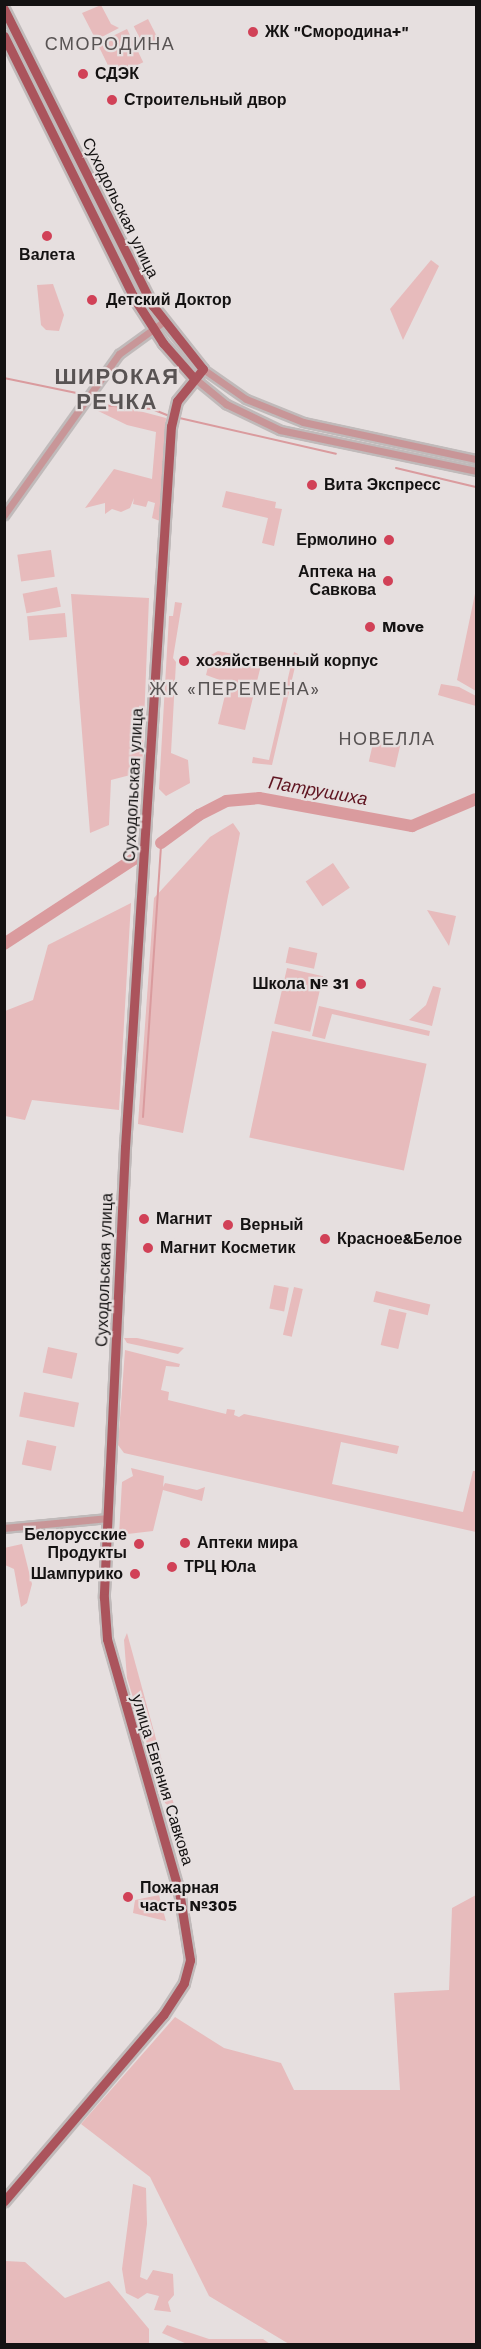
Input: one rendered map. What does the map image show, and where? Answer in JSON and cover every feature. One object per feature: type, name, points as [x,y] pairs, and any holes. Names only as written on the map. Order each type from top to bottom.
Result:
[{"type":"main road","name":"Суходольская улица","points":[[4,9],[163,322],[203,369],[193,377],[173,408],[171,426],[125,1147],[108,1518]]},
{"type":"main road","name":"Суходольская улица","points":[[4,36],[101,232],[153,329],[193,377]]},
{"type":"main road","name":"улица Евгения Савкова","points":[[4,2201],[163,2015],[184,1983],[190,1960],[179,1891],[107,1639],[104,1598],[108,1518]]},
{"type":"street","points":[[4,515],[119,354],[163,322]]},
{"type":"street","points":[[203,369],[246,399],[303,422],[477,459]]},
{"type":"street","points":[[193,377],[226,404],[280,430],[477,471]]},
{"type":"street","points":[[4,1528],[108,1518]]},
{"type":"shaded area","points":[[101,5],[111,24],[119,28],[96,40],[82,13]]},
{"type":"shaded area","points":[[148,19],[159,41],[145,49],[134,26]]},
{"type":"shaded area","points":[[127,29],[143,62],[114,77],[97,43]]},
{"type":"shaded area","points":[[431,260],[439,266],[403,340],[390,309]]},
{"type":"shaded area","points":[[53,284],[64,315],[59,331],[46,330],[41,325],[37,285]]},
{"type":"shaded area","points":[[95,404],[128,408],[166,418],[160,521],[152,518],[155,503],[148,501],[146,507],[133,504],[134,498],[130,508],[121,512],[112,509],[105,514],[105,503],[85,508],[114,469],[152,479],[156,432],[127,425],[92,408]]},
{"type":"shaded area","points":[[226,491],[276,502],[275,508],[282,509],[274,546],[262,543],[268,518],[222,507]]},
{"type":"shaded area","points":[[51,550],[55,577],[21,581],[17,555]]},
{"type":"shaded area","points":[[57,587],[61,607],[26,613],[23,594]]},
{"type":"shaded area","points":[[476,589],[476,691],[457,680]]},
{"type":"shaded area","points":[[71,594],[149,598],[142,772],[111,780],[109,825],[90,833]]},
{"type":"shaded area","points":[[175,602],[182,603],[173,658],[176,662],[171,753],[188,760],[190,783],[166,796],[159,789],[169,616],[173,616]]},
{"type":"shaded area","points":[[65,613],[67,637],[29,640],[27,616]]},
{"type":"shaded area","points":[[218,651],[258,659],[261,665],[245,730],[218,724],[228,683],[206,675],[211,655]]},
{"type":"shaded area","points":[[294,652],[298,654],[272,765],[252,763],[253,757],[269,760]]},
{"type":"shaded area","points":[[441,684],[459,687],[476,696],[476,706],[438,695]]},
{"type":"shaded area","points":[[374,739],[400,745],[395,767],[369,761]]},
{"type":"shaded area","points":[[233,823],[240,833],[183,1133],[138,1124],[154,898],[210,837]]},
{"type":"shaded area","points":[[333,863],[350,888],[322,906],[306,881]]},
{"type":"shaded area","points":[[131,903],[119,1110],[32,1100],[25,1120],[5,1116],[5,1011],[33,1000],[48,945]]},
{"type":"shaded area","points":[[427,910],[456,916],[449,946]]},
{"type":"shaded area","points":[[289,947],[317,953],[314,969],[286,963]]},
{"type":"shaded area","points":[[287,968],[323,976],[310,1032],[274,1024]]},
{"type":"shaded area","points":[[433,986],[441,988],[432,1026],[409,1020],[426,1005]]},
{"type":"shaded area","points":[[319,1006],[430,1031],[429,1036],[332,1014],[325,1039],[312,1036]]},
{"type":"shaded area","points":[[272,1031],[427,1064],[404,1170],[249,1138]]},
{"type":"shaded area","points":[[274,1285],[289,1288],[284,1311],[269,1309]]},
{"type":"shaded area","points":[[294,1287],[303,1289],[292,1337],[283,1335]]},
{"type":"shaded area","points":[[376,1291],[430,1305],[428,1315],[373,1302]]},
{"type":"shaded area","points":[[389,1309],[407,1313],[398,1349],[381,1345]]},
{"type":"shaded area","points":[[124,1338],[137,1338],[184,1348],[178,1354],[127,1343]]},
{"type":"shaded area","points":[[48,1347],[77,1353],[72,1379],[43,1372]]},
{"type":"shaded area","points":[[125,1350],[180,1364],[179,1367],[166,1366],[161,1390],[169,1392],[168,1400],[226,1414],[227,1409],[235,1410],[234,1415],[239,1417],[244,1414],[399,1446],[397,1454],[341,1442],[332,1484],[463,1512],[473,1471],[476,1471],[476,1532],[124,1453],[118,1445]]},
{"type":"shaded area","points":[[24,1392],[79,1403],[74,1427],[19,1417]]},
{"type":"shaded area","points":[[27,1440],[56,1446],[51,1471],[22,1464]]},
{"type":"shaded area","points":[[131,1468],[164,1476],[163,1487],[165,1483],[197,1490],[205,1487],[202,1501],[163,1490],[153,1531],[119,1535],[122,1482],[133,1476]]},
{"type":"shaded area","points":[[22,1544],[32,1584],[27,1603],[21,1607],[14,1569],[5,1565],[4,1548]]},
{"type":"shaded area","points":[[127,1633],[176,1812],[165,1803],[127,1678],[124,1640]]},
{"type":"shaded area","points":[[159,1895],[166,1921],[133,1913],[135,1900]]},
{"type":"shaded area","points":[[476,1895],[476,2344],[289,2344],[209,2296],[150,2177],[81,2124],[175,2017],[224,2048],[281,2063],[294,2090],[400,2090],[394,1993],[449,1990],[452,1908]]},
{"type":"shaded area","points":[[133,2184],[146,2188],[147,2224],[140,2277],[147,2280],[153,2270],[173,2274],[174,2295],[168,2302],[171,2312],[154,2310],[159,2296],[147,2293],[138,2299],[126,2293],[122,2269]]},
{"type":"shaded area","points":[[5,2261],[25,2262],[65,2298],[109,2281],[149,2329],[149,2344],[5,2344]]},
{"type":"shaded area","points":[[167,2325],[209,2339],[263,2339],[270,2344],[187,2344],[162,2333]]},
{"type":"waterway","points":[[4,378],[81,394],[101,405],[152,409],[169,416]]},
{"type":"waterway","points":[[175,417],[336,454]]},
{"type":"waterway","points":[[396,468],[476,487]]},
{"type":"waterway","name":"Патрушиха","points":[[161,843],[199,815],[226,801],[259,798],[412,826],[476,799]]},
{"type":"waterway","points":[[143,1117],[161,843]]},
{"type":"waterway","name":"Патрушиха","points":[[4,944],[134,859]]},
{"type":"place","name":"ЖК \"Смородина+\"","points":[[253,32]]},
{"type":"place","name":"СДЭК","points":[[83,74]]},
{"type":"place","name":"Строительный двор","points":[[112,100]]},
{"type":"place","name":"Валета","points":[[47,236]]},
{"type":"place","name":"Детский Доктор","points":[[92,300]]},
{"type":"place","name":"Вита Экспресс","points":[[312,485]]},
{"type":"place","name":"Ермолино","points":[[389,540]]},
{"type":"place","name":"Аптека на Савкова","points":[[388,581]]},
{"type":"place","name":"Move","points":[[370,627]]},
{"type":"place","name":"хозяйственный корпус","points":[[184,661]]},
{"type":"place","name":"Школа № 31","points":[[361,984]]},
{"type":"place","name":"Магнит","points":[[144,1219]]},
{"type":"place","name":"Верный","points":[[228,1225]]},
{"type":"place","name":"Красное&Белое","points":[[325,1239]]},
{"type":"place","name":"Магнит Косметик","points":[[148,1248]]},
{"type":"place","name":"Аптеки мира","points":[[185,1543]]},
{"type":"place","name":"Белорусские Продукты","points":[[139,1544]]},
{"type":"place","name":"ТРЦ Юла","points":[[172,1567]]},
{"type":"place","name":"Шампурико","points":[[135,1574]]},
{"type":"place","name":"Пожарная часть №305","points":[[128,1897]]},
{"type":"district","name":"СМОРОДИНА","points":[[110,44]]},
{"type":"district","name":"ШИРОКАЯ РЕЧКА","points":[[117,388]]},
{"type":"district","name":"ЖК «ПЕРЕМЕНА»","points":[[235,689]]},
{"type":"district","name":"НОВЕЛЛА","points":[[387,739]]}]
